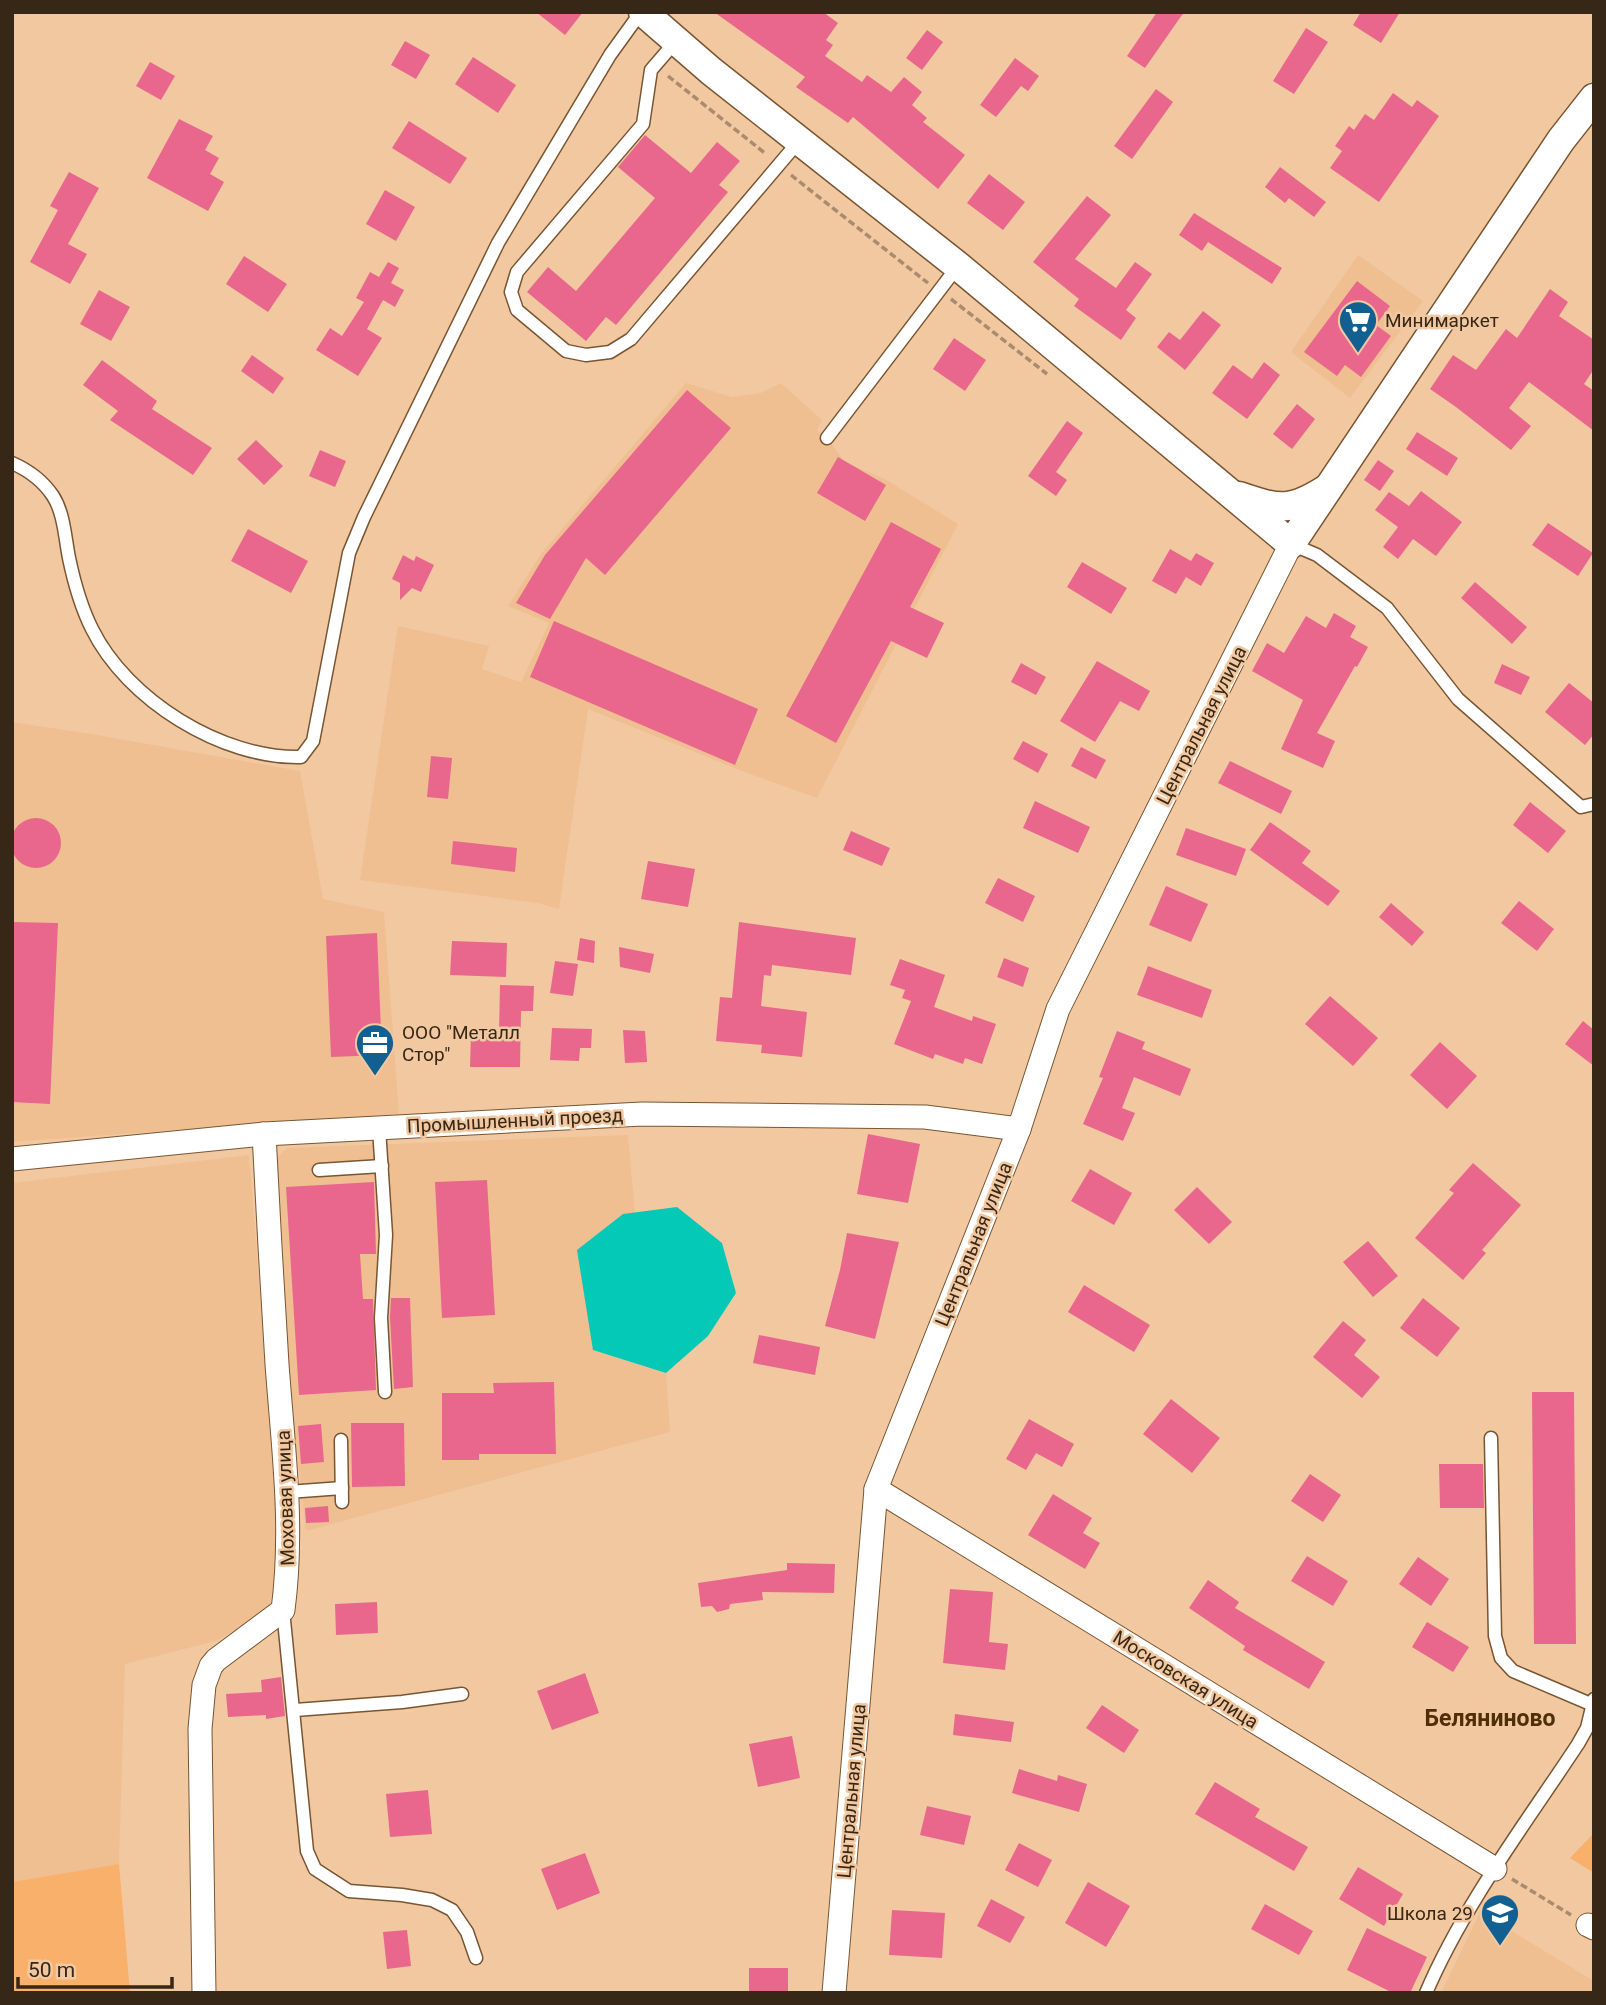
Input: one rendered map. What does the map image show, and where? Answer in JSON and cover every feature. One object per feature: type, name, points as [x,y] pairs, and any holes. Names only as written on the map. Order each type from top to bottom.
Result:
[{"type":"street","points":[[642,12],[958,266],[1291,544],[1334,484],[1561,140],[1594,98]]},
{"type":"street","points":[[1229,493],[1265,505],[1289,506],[1305,503],[1334,484]]},
{"type":"street","name":"Центральная улица","points":[[834,1993],[876,1489],[1019,1129],[1058,1009],[1291,544]]},
{"type":"street","name":"Промышленный проезд","points":[[12,1159],[264,1134],[642,1114],[925,1117],[1019,1129]]},
{"type":"street","name":"Моховая улица","points":[[264,1134],[288,1492],[290,1545],[283,1610]]},
{"type":"street","name":"Московская улица","points":[[876,1489],[1495,1869]]},
{"type":"street","points":[[204,1993],[200,1730],[204,1685],[215,1660],[283,1610]]},
{"type":"lane","points":[[12,463],[40,479],[54,497],[88,619],[110,659],[126,676],[156,702],[194,728],[226,744],[284,757],[301,757],[313,741],[349,553],[364,517],[499,243],[610,55],[642,12]]},
{"type":"lane","points":[[676,41],[651,70],[643,124],[517,272],[511,292],[517,310],[566,351],[586,355],[610,352],[631,339],[799,140]]},
{"type":"lane","points":[[827,438],[958,266]]},
{"type":"lane","points":[[1291,544],[1317,555],[1387,608],[1458,699],[1581,807],[1594,804]]},
{"type":"lane","points":[[379,1128],[386,1236],[381,1318],[385,1392]]},
{"type":"lane","points":[[319,1170],[382,1166]]},
{"type":"lane","points":[[1491,1438],[1495,1636],[1501,1658],[1513,1671],[1593,1705]]},
{"type":"lane","points":[[341,1440],[342,1502]]},
{"type":"lane","points":[[288,1492],[342,1488]]},
{"type":"lane","points":[[283,1610],[307,1851],[315,1869],[349,1891],[432,1900],[452,1910],[467,1932],[477,1958]]},
{"type":"lane","points":[[295,1710],[402,1702],[462,1694]]},
{"type":"lane","points":[[1426,1993],[1440,1960],[1495,1869],[1578,1744],[1587,1728],[1594,1699]]},
{"type":"path","points":[[656,65],[938,292],[1049,376]]},
{"type":"path","points":[[1495,1869],[1591,1926]]},
{"type":"shaded area","points":[[1358,255],[1423,301],[1350,398],[1291,352]]},
{"type":"shaded area","points":[[686,383],[732,397],[761,393],[781,383],[822,420],[817,430],[827,438],[845,462],[885,479],[958,524],[817,798],[588,709],[559,909],[537,903],[360,880],[398,626],[489,646],[482,669],[521,682],[549,623],[508,606],[541,554]]},
{"type":"shaded area","points":[[12,722],[300,771],[323,899],[384,912],[399,1114],[12,1142]]},
{"type":"shaded area","points":[[628,1135],[635,1213],[623,1214],[593,1350],[666,1373],[670,1432],[306,1531],[290,1395],[275,1159],[287,1148]]},
{"type":"shaded area","points":[[249,1155],[274,1468],[278,1553],[269,1611],[216,1641],[125,1664],[119,1864],[12,1882],[12,1183]]},
{"type":"shaded area","points":[[1594,1833],[1594,1873],[1570,1858]]},
{"type":"shaded area","points":[[119,1864],[130,1993],[12,1993],[12,1882]]},
{"type":"shaded area","name":"Школа 29","points":[[1480,1912],[1594,1981],[1594,1993],[1441,1993]]},
{"type":"water","points":[[677,1207],[722,1243],[736,1293],[708,1336],[666,1373],[593,1350],[577,1250],[623,1214]]},
{"type":"building","points":[[536,12],[583,12],[565,35]]},
{"type":"building","points":[[714,12],[823,12],[838,23],[826,40],[833,45],[825,56],[862,82],[867,75],[891,92],[904,77],[922,92],[912,105],[927,118],[923,122],[965,155],[938,189],[853,117],[848,123],[796,87],[805,77]]},
{"type":"building","points":[[1157,12],[1184,12],[1145,68],[1127,56]]},
{"type":"building","points":[[1361,12],[1400,12],[1381,43],[1353,25]]},
{"type":"building","points":[[1306,28],[1328,42],[1294,94],[1273,81]]},
{"type":"building","points":[[927,30],[943,42],[922,70],[906,58]]},
{"type":"building","points":[[405,41],[430,55],[416,79],[391,65]]},
{"type":"building","points":[[473,57],[516,85],[498,113],[455,84]]},
{"type":"building","points":[[1015,58],[1039,76],[1028,91],[1021,86],[996,117],[980,105]]},
{"type":"building","points":[[150,62],[175,76],[161,100],[136,86]]},
{"type":"building","points":[[1156,89],[1173,102],[1132,159],[1114,146]]},
{"type":"building","points":[[1393,93],[1412,107],[1417,100],[1439,116],[1379,202],[1330,168],[1342,151],[1335,146],[1349,126],[1354,130],[1365,114],[1374,120]]},
{"type":"building","points":[[179,119],[213,136],[205,150],[219,158],[210,174],[224,182],[208,211],[147,178]]},
{"type":"building","points":[[409,121],[467,158],[450,184],[392,148]]},
{"type":"building","points":[[645,135],[691,173],[717,142],[740,161],[719,185],[728,192],[616,325],[606,317],[586,341],[527,292],[548,267],[576,291],[655,198],[618,167]]},
{"type":"building","points":[[1280,167],[1326,202],[1314,217],[1289,198],[1285,203],[1265,187]]},
{"type":"building","points":[[69,172],[99,188],[68,244],[87,254],[70,284],[30,262],[58,210],[50,206]]},
{"type":"building","points":[[989,174],[1025,202],[1003,230],[967,203]]},
{"type":"building","points":[[385,190],[415,207],[396,241],[366,224]]},
{"type":"building","points":[[1087,196],[1111,215],[1075,259],[1116,288],[1135,262],[1152,274],[1126,310],[1136,318],[1121,340],[1074,306],[1079,299],[1033,262]]},
{"type":"building","points":[[1194,213],[1282,268],[1272,284],[1208,242],[1202,251],[1179,235]]},
{"type":"building","points":[[244,256],[287,284],[268,312],[226,284]]},
{"type":"building","points":[[388,262],[399,268],[391,283],[404,290],[395,307],[383,300],[367,329],[382,338],[358,376],[316,350],[330,328],[342,336],[364,302],[356,298],[370,272],[379,277]]},
{"type":"building","points":[[1357,281],[1390,306],[1376,325],[1391,336],[1361,377],[1345,365],[1337,376],[1304,352]]},
{"type":"building","points":[[1550,289],[1568,302],[1559,316],[1594,340],[1594,369],[1584,384],[1594,391],[1594,431],[1529,382],[1509,408],[1531,426],[1511,450],[1430,389],[1453,355],[1476,370],[1506,329],[1517,338]]},
{"type":"building","points":[[99,290],[130,307],[111,341],[80,324]]},
{"type":"building","points":[[1203,311],[1221,325],[1185,370],[1157,347],[1169,332],[1180,340]]},
{"type":"building","points":[[954,338],[986,360],[965,391],[933,369]]},
{"type":"building","points":[[252,355],[284,378],[273,394],[241,371]]},
{"type":"building","points":[[102,360],[157,401],[152,409],[212,448],[193,475],[110,420],[118,411],[83,385]]},
{"type":"building","points":[[1264,362],[1280,375],[1247,419],[1212,393],[1233,365],[1252,379]]},
{"type":"building","points":[[687,390],[731,428],[605,575],[586,558],[550,619],[516,603],[545,555]]},
{"type":"building","points":[[1297,404],[1315,419],[1292,449],[1273,434]]},
{"type":"building","points":[[1067,421],[1083,433],[1056,472],[1067,480],[1056,496],[1028,476]]},
{"type":"building","points":[[1417,432],[1458,458],[1447,476],[1406,449]]},
{"type":"building","points":[[256,440],[283,466],[264,485],[237,459]]},
{"type":"building","points":[[320,450],[346,461],[335,487],[309,476]]},
{"type":"building","points":[[838,457],[886,485],[865,521],[817,493]]},
{"type":"building","points":[[1378,460],[1394,471],[1380,491],[1364,480]]},
{"type":"building","points":[[1421,491],[1462,522],[1436,556],[1413,539],[1398,559],[1383,547],[1398,527],[1375,510],[1389,492],[1409,506]]},
{"type":"building","points":[[891,522],[941,549],[910,607],[944,623],[927,658],[891,641],[836,743],[786,716]]},
{"type":"building","points":[[1548,523],[1593,553],[1578,576],[1532,545]]},
{"type":"building","points":[[248,529],[308,561],[291,593],[231,561]]},
{"type":"building","points":[[1170,549],[1191,561],[1196,553],[1214,563],[1201,586],[1186,577],[1176,594],[1152,581]]},
{"type":"building","points":[[403,555],[414,561],[416,556],[434,565],[421,592],[412,588],[400,600],[400,583],[392,579]]},
{"type":"building","points":[[1082,562],[1127,588],[1111,614],[1067,587]]},
{"type":"building","points":[[1475,582],[1527,627],[1512,644],[1461,598]]},
{"type":"building","points":[[1334,613],[1356,626],[1350,637],[1368,647],[1317,733],[1335,741],[1323,768],[1281,749],[1303,700],[1252,671],[1267,643],[1284,653],[1306,616],[1326,628]]},
{"type":"building","points":[[554,621],[758,709],[735,765],[530,677]]},
{"type":"building","points":[[1097,661],[1150,691],[1139,711],[1120,701],[1095,742],[1060,721]]},
{"type":"building","points":[[1021,663],[1046,677],[1036,695],[1011,682]]},
{"type":"building","points":[[1502,664],[1530,677],[1521,695],[1494,683]]},
{"type":"building","points":[[1569,683],[1594,703],[1594,734],[1585,745],[1545,712]]},
{"type":"building","points":[[1023,741],[1048,754],[1038,773],[1013,759]]},
{"type":"building","points":[[1081,747],[1106,760],[1096,779],[1071,766]]},
{"type":"building","points":[[431,756],[452,758],[448,799],[427,797]]},
{"type":"building","points":[[1230,761],[1292,791],[1281,814],[1218,783]]},
{"type":"building","points":[[1035,801],[1090,827],[1078,853],[1023,828]]},
{"type":"building","points":[[1530,802],[1566,831],[1548,853],[1513,825]]},
{"type":"building","points":[[36,818],[54,825],[61,843],[54,861],[36,868],[18,861],[11,843],[18,825]]},
{"type":"building","points":[[1270,822],[1311,851],[1302,863],[1340,891],[1328,906],[1250,850]]},
{"type":"building","points":[[1186,828],[1246,849],[1236,876],[1176,855]]},
{"type":"building","points":[[851,831],[890,848],[882,866],[843,850]]},
{"type":"building","points":[[453,841],[517,848],[515,872],[451,864]]},
{"type":"building","points":[[648,861],[695,869],[688,907],[641,899]]},
{"type":"building","points":[[998,878],[1035,896],[1023,922],[985,903]]},
{"type":"building","points":[[1166,886],[1208,904],[1191,942],[1149,925]]},
{"type":"building","points":[[1519,901],[1554,929],[1537,951],[1501,923]]},
{"type":"building","points":[[1391,903],[1424,932],[1412,946],[1379,917]]},
{"type":"building","points":[[12,922],[58,923],[50,1104],[12,1102]]},
{"type":"building","points":[[739,922],[856,938],[851,975],[772,965],[771,976],[764,975],[761,1006],[807,1012],[802,1057],[761,1053],[762,1045],[716,1041],[720,997],[732,998]]},
{"type":"building","points":[[377,933],[382,1055],[331,1057],[326,936]]},
{"type":"building","points":[[580,938],[595,941],[594,963],[577,960]]},
{"type":"building","points":[[452,941],[507,943],[506,977],[450,975]]},
{"type":"building","points":[[619,947],[654,954],[650,973],[620,967]]},
{"type":"building","points":[[1004,958],[1029,968],[1023,987],[997,977]]},
{"type":"building","points":[[900,959],[945,975],[934,1007],[972,1021],[973,1016],[996,1024],[982,1064],[965,1058],[963,1064],[935,1054],[933,1059],[894,1044],[911,1001],[902,998],[905,990],[890,985]]},
{"type":"building","points":[[555,961],[578,964],[573,996],[550,993]]},
{"type":"building","points":[[1148,966],[1212,990],[1202,1018],[1137,995]]},
{"type":"building","points":[[500,985],[534,986],[533,1011],[521,1011],[520,1067],[470,1067],[471,1033],[499,1033]]},
{"type":"building","points":[[1330,996],[1378,1038],[1353,1066],[1305,1024]]},
{"type":"building","points":[[1583,1021],[1594,1030],[1594,1066],[1565,1044]]},
{"type":"building","points":[[552,1028],[592,1029],[591,1048],[580,1048],[579,1061],[550,1060]]},
{"type":"building","points":[[623,1030],[645,1031],[647,1062],[625,1063]]},
{"type":"building","points":[[1117,1031],[1145,1042],[1142,1049],[1191,1069],[1180,1096],[1134,1077],[1122,1108],[1135,1113],[1123,1141],[1083,1124],[1103,1078],[1099,1077]]},
{"type":"building","points":[[1440,1042],[1477,1076],[1447,1109],[1410,1075]]},
{"type":"building","points":[[868,1134],[920,1144],[908,1203],[857,1194]]},
{"type":"building","points":[[1473,1163],[1521,1205],[1482,1250],[1486,1253],[1463,1280],[1415,1238],[1454,1193],[1449,1190]]},
{"type":"building","points":[[1090,1169],[1132,1193],[1114,1225],[1071,1201]]},
{"type":"building","points":[[487,1180],[495,1315],[442,1318],[435,1182]]},
{"type":"building","points":[[374,1182],[376,1254],[360,1254],[363,1299],[373,1299],[376,1390],[299,1395],[286,1187]]},
{"type":"building","points":[[1197,1187],[1232,1222],[1209,1244],[1174,1210]]},
{"type":"building","points":[[847,1233],[899,1242],[875,1339],[825,1326]]},
{"type":"building","points":[[1368,1241],[1398,1276],[1373,1297],[1343,1262]]},
{"type":"building","points":[[1084,1285],[1150,1325],[1134,1352],[1068,1312]]},
{"type":"building","points":[[391,1298],[410,1298],[413,1387],[394,1389]]},
{"type":"building","points":[[1423,1298],[1460,1328],[1437,1357],[1400,1328]]},
{"type":"building","points":[[1343,1321],[1366,1340],[1354,1355],[1380,1377],[1362,1398],[1313,1357]]},
{"type":"building","points":[[759,1335],[820,1347],[815,1375],[753,1363]]},
{"type":"building","points":[[554,1382],[556,1454],[479,1454],[479,1460],[442,1460],[442,1393],[494,1393],[493,1383]]},
{"type":"building","points":[[1532,1392],[1574,1392],[1576,1644],[1534,1644]]},
{"type":"building","points":[[1171,1399],[1220,1438],[1192,1473],[1143,1434]]},
{"type":"building","points":[[1029,1419],[1074,1444],[1062,1467],[1036,1453],[1026,1470],[1006,1459]]},
{"type":"building","points":[[351,1423],[404,1423],[405,1486],[352,1487]]},
{"type":"building","points":[[321,1424],[324,1462],[301,1464],[298,1426]]},
{"type":"building","points":[[1439,1464],[1483,1464],[1484,1508],[1440,1508]]},
{"type":"building","points":[[1310,1474],[1341,1495],[1323,1522],[1291,1501]]},
{"type":"building","points":[[1053,1494],[1092,1518],[1083,1533],[1100,1543],[1085,1569],[1028,1535]]},
{"type":"building","points":[[328,1506],[329,1522],[306,1523],[305,1508]]},
{"type":"building","points":[[1307,1556],[1348,1581],[1333,1606],[1291,1581]]},
{"type":"building","points":[[1418,1557],[1449,1579],[1431,1606],[1399,1584]]},
{"type":"building","points":[[787,1563],[835,1564],[834,1593],[762,1592],[763,1600],[730,1604],[729,1609],[717,1612],[712,1606],[701,1607],[698,1583],[787,1570]]},
{"type":"building","points":[[1208,1580],[1239,1602],[1235,1608],[1325,1662],[1309,1689],[1243,1650],[1245,1646],[1189,1608]]},
{"type":"building","points":[[950,1589],[993,1592],[989,1642],[1008,1644],[1005,1670],[943,1663]]},
{"type":"building","points":[[377,1602],[378,1633],[336,1635],[335,1604]]},
{"type":"building","points":[[1427,1622],[1469,1647],[1453,1672],[1412,1647]]},
{"type":"building","points":[[585,1673],[599,1713],[552,1730],[537,1691]]},
{"type":"building","points":[[281,1677],[285,1716],[266,1719],[266,1715],[228,1717],[226,1694],[262,1692],[261,1680]]},
{"type":"building","points":[[1102,1705],[1139,1730],[1124,1753],[1086,1728]]},
{"type":"building","points":[[955,1714],[1014,1722],[1011,1742],[953,1735]]},
{"type":"building","points":[[792,1736],[800,1778],[758,1787],[749,1744]]},
{"type":"building","points":[[1019,1769],[1057,1781],[1058,1775],[1087,1784],[1079,1812],[1012,1793]]},
{"type":"building","points":[[1215,1782],[1260,1809],[1255,1817],[1308,1847],[1294,1871],[1195,1814]]},
{"type":"building","points":[[428,1790],[432,1834],[390,1837],[386,1794]]},
{"type":"building","points":[[927,1806],[971,1816],[964,1845],[920,1835]]},
{"type":"building","points":[[1019,1843],[1052,1860],[1038,1887],[1005,1870]]},
{"type":"building","points":[[585,1853],[600,1893],[557,1910],[541,1869]]},
{"type":"building","points":[[1358,1867],[1403,1894],[1384,1926],[1339,1899]]},
{"type":"building","points":[[1088,1882],[1130,1906],[1106,1947],[1065,1923]]},
{"type":"building","points":[[991,1899],[1025,1917],[1010,1943],[977,1926]]},
{"type":"building","points":[[1265,1904],[1313,1931],[1299,1955],[1251,1929]]},
{"type":"building","points":[[892,1910],[945,1913],[942,1958],[889,1955]]},
{"type":"building","points":[[1367,1928],[1427,1957],[1410,1993],[1393,1993],[1347,1970]]},
{"type":"building","points":[[407,1930],[411,1966],[387,1969],[383,1932]]},
{"type":"building","points":[[749,1968],[788,1968],[788,1993],[749,1993]]},
{"type":"place","name":"Минимаркет","points":[[1358,354]]},
{"type":"place","name":"ООО \"Металл Стор\"","points":[[375,1077]]},
{"type":"place","name":"Школа 29","points":[[1500,1947]]},
{"type":"district","name":"Беляниново","points":[[1490,1718]]}]
